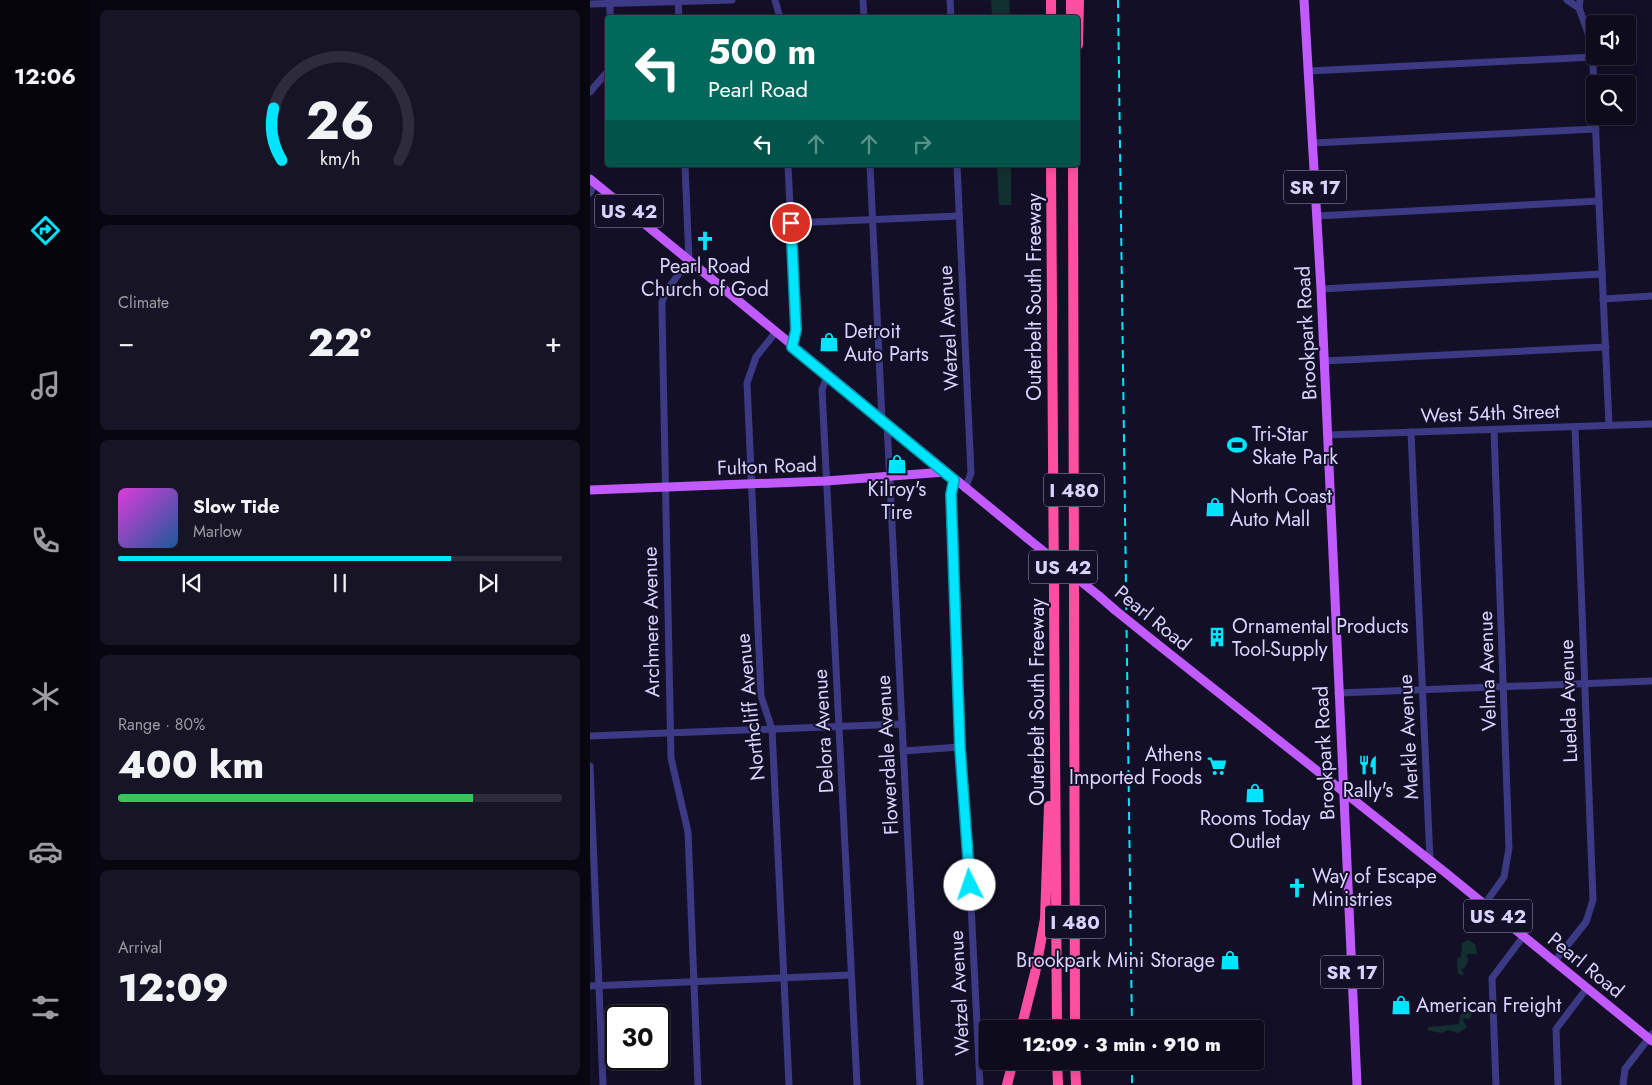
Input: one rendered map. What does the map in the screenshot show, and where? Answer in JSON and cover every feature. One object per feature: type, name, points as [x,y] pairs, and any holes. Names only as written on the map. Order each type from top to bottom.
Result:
[{"type":"highway","points":[[1071,0],[1071,15]]},
{"type":"highway","points":[[1079,15],[1080,0]]},
{"type":"highway","points":[[1051,2],[1051,15]]},
{"type":"highway","name":"Outerbelt South Freeway","points":[[1051,167],[1057,1020]]},
{"type":"highway","name":"Outerbelt South Freeway","points":[[1072,167],[1075,1020]]},
{"type":"highway","points":[[1023,1020],[1035,973],[1044,919],[1048,811],[1054,735]]},
{"type":"highway","points":[[1007,1085],[1011,1070]]},
{"type":"highway","points":[[1058,1070],[1058,1085]]},
{"type":"highway","points":[[1076,1070],[1076,1085]]},
{"type":"main road","name":"Brookpark Road","points":[[1304,0],[1321,289],[1357,1085]]},
{"type":"main road","name":"Pearl Road","points":[[592,181],[964,489],[1651,1038]]},
{"type":"main road","name":"Fulton Road","points":[[590,490],[826,481],[944,472]]},
{"type":"street","points":[[590,4],[732,0]]},
{"type":"street","points":[[775,0],[779,15]]},
{"type":"street","points":[[863,0],[864,15]]},
{"type":"street","points":[[950,0],[951,15]]},
{"type":"street","points":[[1567,0],[1580,4],[1586,21]]},
{"type":"street","points":[[678,1],[679,15]]},
{"type":"street","points":[[610,2],[610,15]]},
{"type":"street","points":[[1309,71],[1586,57]]},
{"type":"street","points":[[590,92],[605,75]]},
{"type":"street","points":[[1596,125],[1609,425]]},
{"type":"street","points":[[1313,143],[1596,129]]},
{"type":"street","points":[[685,167],[689,260]]},
{"type":"street","points":[[788,167],[796,330],[792,347]]},
{"type":"street","name":"Flowerdale Avenue","points":[[870,167],[884,422],[890,477],[920,1085]]},
{"type":"street","name":"Wetzel Avenue","points":[[957,167],[971,473],[964,489]]},
{"type":"street","points":[[590,193],[592,181]]},
{"type":"street","points":[[1317,216],[1599,201]]},
{"type":"street","points":[[791,223],[959,216]]},
{"type":"street","name":"Archmere Avenue","points":[[689,260],[667,290],[662,302],[664,487],[671,758],[688,832],[698,1085]]},
{"type":"street","points":[[1321,289],[1602,274]]},
{"type":"street","points":[[1603,299],[1652,296]]},
{"type":"street","name":"Northcliff Avenue","points":[[775,333],[756,357],[748,378],[761,696],[772,729],[789,1085]]},
{"type":"street","points":[[1324,360],[1606,347]]},
{"type":"street","name":"Delora Avenue","points":[[827,376],[822,390],[857,1085]]},
{"type":"street","name":"West 54th Street","points":[[1328,435],[1652,424]]},
{"type":"street","name":"Luelda Avenue","points":[[1555,961],[1586,922],[1592,903],[1575,427]]},
{"type":"street","name":"Velma Avenue","points":[[1484,905],[1504,878],[1509,859],[1494,430]]},
{"type":"street","name":"Merkle Avenue","points":[[1411,432],[1430,860]]},
{"type":"street","name":"Wetzel Avenue","points":[[954,480],[951,494],[960,748],[971,904],[980,1085]]},
{"type":"street","points":[[1338,693],[1652,681]]},
{"type":"street","points":[[590,736],[902,724]]},
{"type":"street","points":[[903,751],[960,748]]},
{"type":"street","points":[[590,766],[603,1085]]},
{"type":"street","points":[[1496,1085],[1492,978],[1523,937]]},
{"type":"street","points":[[590,986],[852,975]]},
{"type":"street","points":[[1558,1085],[1556,1029],[1587,988]]},
{"type":"street","points":[[1623,1085],[1625,1069],[1651,1038]]},
{"type":"green space","points":[[991,0],[1009,0],[1010,15],[992,15]]},
{"type":"green space","points":[[997,167],[1011,167],[1011,205],[999,205]]},
{"type":"green space","points":[[1468,940],[1475,944],[1477,954],[1468,954],[1466,956],[1469,959],[1464,969],[1461,968],[1464,975],[1458,974],[1457,958],[1461,957],[1462,943]]},
{"type":"green space","points":[[1466,1009],[1472,1012],[1470,1019],[1464,1018],[1463,1021],[1467,1027],[1458,1033],[1448,1030],[1441,1033],[1427,1030],[1429,1027],[1459,1024],[1460,1016]]},
{"type":"railway","points":[[1118,0],[1132,1020]]},
{"type":"railway","points":[[1132,1070],[1132,1085]]},
{"type":"place","name":"Pearl Road Church of God","points":[[705,241]]},
{"type":"place","name":"Detroit Auto Parts","points":[[829,342]]},
{"type":"place","name":"Tri-Star Skate Park","points":[[1237,445]]},
{"type":"place","name":"Kilroy's Tire","points":[[897,464]]},
{"type":"place","name":"North Coast Auto Mall","points":[[1215,507]]},
{"type":"place","name":"Ornamental Products Tool-Supply","points":[[1217,637]]},
{"type":"place","name":"Rally's","points":[[1368,765]]},
{"type":"place","name":"Athens Imported Foods","points":[[1217,766]]},
{"type":"place","name":"Rooms Today Outlet","points":[[1255,793]]},
{"type":"place","name":"Way of Escape Ministries","points":[[1297,888]]},
{"type":"place","name":"Brookpark Mini Storage","points":[[1230,960]]},
{"type":"place","name":"American Freight","points":[[1401,1005]]},
{"type":"route","points":[[791,223],[796,330],[796,337],[792,347],[954,480],[951,494],[960,748],[970,885]]}]
